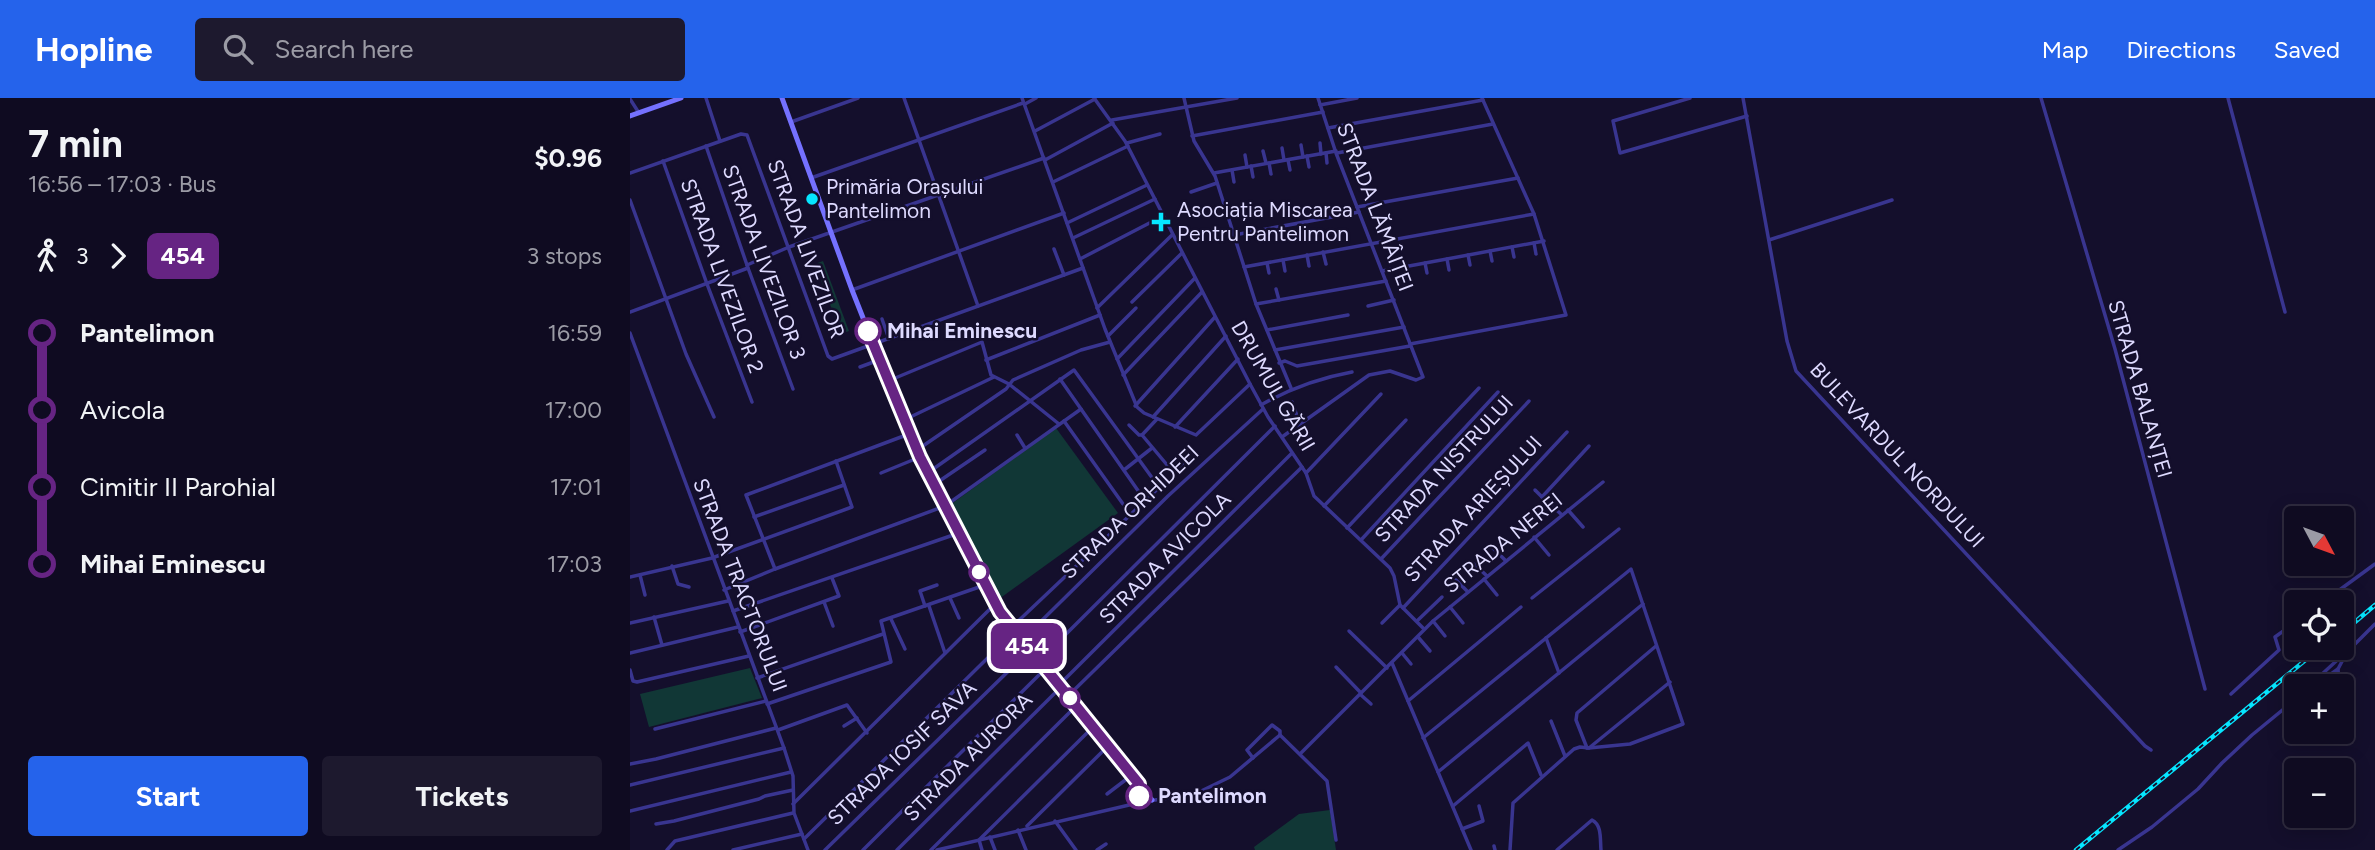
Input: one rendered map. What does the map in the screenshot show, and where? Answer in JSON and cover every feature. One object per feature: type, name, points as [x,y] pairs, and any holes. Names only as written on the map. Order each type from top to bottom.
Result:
[{"type":"street","points":[[635,103],[641,98]]},
{"type":"street","points":[[630,116],[681,98]]},
{"type":"street","points":[[706,98],[720,141]]},
{"type":"street","points":[[782,98],[852,290],[909,434],[995,604],[1152,800]]},
{"type":"street","points":[[791,122],[858,98]]},
{"type":"street","points":[[904,98],[978,306]]},
{"type":"street","points":[[811,178],[1036,98]]},
{"type":"street","points":[[1184,98],[1192,136],[1217,183],[1256,304],[1291,388]]},
{"type":"street","points":[[630,312],[707,284],[789,247],[1044,159],[1112,122],[1237,98]]},
{"type":"street","name":"STRADA LĂMÂIȚEI","points":[[1300,424],[1369,375],[1390,371],[1416,380],[1422,378],[1318,98]]},
{"type":"street","points":[[1320,105],[1357,98]]},
{"type":"street","points":[[1690,98],[1614,121],[1621,154],[1747,116]]},
{"type":"street","name":"BULEVARDUL NORDULUI","points":[[1744,98],[1787,341],[1799,375],[2151,750]]},
{"type":"street","name":"STRADA BALANȚEI","points":[[2041,98],[2115,349],[2205,689]]},
{"type":"street","points":[[2228,98],[2285,312]]},
{"type":"street","points":[[630,99],[639,113]]},
{"type":"street","points":[[1035,131],[1094,99]]},
{"type":"street","name":"DRUMUL GĂRII","points":[[1094,99],[1127,145],[1262,407],[1306,473],[1313,494],[1394,573],[1401,606]]},
{"type":"street","points":[[1279,363],[1285,361],[1297,366],[1566,315],[1534,214],[1482,99],[1328,128]]},
{"type":"street","points":[[1024,102],[1135,406],[1140,411],[1196,435],[1250,384]]},
{"type":"street","points":[[1192,136],[1323,112]]},
{"type":"street","points":[[1213,173],[1493,124]]},
{"type":"street","name":"STRADA LIVEZILOR","points":[[630,173],[741,134],[747,135],[829,357],[834,358],[873,345]]},
{"type":"street","points":[[1053,182],[1127,145],[1160,134]]},
{"type":"street","points":[[1320,143],[1327,163]]},
{"type":"street","points":[[1301,145],[1309,167]]},
{"type":"street","name":"STRADA LIVEZILOR 3","points":[[706,146],[747,267],[793,388]]},
{"type":"street","points":[[1282,148],[1290,170]]},
{"type":"street","points":[[1263,151],[1271,174]]},
{"type":"street","points":[[1245,155],[1253,177]]},
{"type":"street","name":"STRADA LIVEZILOR 2","points":[[663,162],[752,402]]},
{"type":"street","points":[[1232,170],[1234,182]]},
{"type":"street","points":[[1234,235],[1518,178]]},
{"type":"street","points":[[1191,192],[1217,183]]},
{"type":"street","points":[[1067,223],[1148,185]]},
{"type":"street","points":[[1073,238],[1155,199]]},
{"type":"street","points":[[630,200],[686,354],[714,417]]},
{"type":"street","points":[[1769,240],[1892,201]]},
{"type":"street","points":[[852,290],[1064,214]]},
{"type":"street","points":[[1244,267],[1534,214]]},
{"type":"street","points":[[1080,259],[1163,216]]},
{"type":"street","points":[[1097,308],[1172,234]]},
{"type":"street","points":[[1382,271],[1544,241]]},
{"type":"street","points":[[1534,243],[1536,254]]},
{"type":"street","points":[[1512,247],[1514,257]]},
{"type":"street","points":[[1054,249],[1064,275]]},
{"type":"street","points":[[1490,251],[1492,261]]},
{"type":"street","points":[[1323,252],[1326,264]]},
{"type":"street","points":[[1132,302],[1182,253]]},
{"type":"street","points":[[1307,255],[1309,266]]},
{"type":"street","points":[[1468,255],[1470,265]]},
{"type":"street","points":[[1447,259],[1449,270]]},
{"type":"street","points":[[1283,260],[1285,271]]},
{"type":"street","points":[[1267,262],[1269,273]]},
{"type":"street","points":[[1425,263],[1427,274]]},
{"type":"street","points":[[873,345],[1083,268]]},
{"type":"street","points":[[1116,359],[1195,278]]},
{"type":"street","points":[[1256,304],[1386,281]]},
{"type":"street","points":[[1276,289],[1279,300]]},
{"type":"street","points":[[1123,375],[1202,292]]},
{"type":"street","points":[[1368,306],[1394,300]]},
{"type":"street","points":[[917,450],[1006,389],[1013,380],[1109,339],[1136,308]]},
{"type":"street","points":[[986,360],[1100,315]]},
{"type":"street","points":[[1267,330],[1348,315]]},
{"type":"street","points":[[1135,406],[1216,317]]},
{"type":"street","points":[[882,319],[889,339]]},
{"type":"street","points":[[1275,350],[1404,327]]},
{"type":"street","name":"STRADA TRACTORULUI","points":[[630,333],[784,748],[792,772],[794,813],[808,850]]},
{"type":"street","points":[[1142,435],[1226,336]]},
{"type":"street","points":[[888,381],[982,342],[990,373],[1061,422],[1124,504]]},
{"type":"street","points":[[1175,427],[1238,359]]},
{"type":"street","points":[[860,368],[879,360]]},
{"type":"street","points":[[928,473],[1074,370],[1153,479]]},
{"type":"street","name":"STRADA ORHIDEEI","points":[[1022,640],[1131,531],[1262,407],[1291,388],[1328,376],[1352,372]]},
{"type":"street","points":[[904,420],[994,377]]},
{"type":"street","points":[[1060,379],[1139,492]]},
{"type":"street","points":[[1347,527],[1479,388]]},
{"type":"street","points":[[1361,540],[1498,392]]},
{"type":"street","points":[[1306,473],[1381,394]]},
{"type":"street","name":"STRADA NISTRULUI","points":[[1381,559],[1529,401]]},
{"type":"street","points":[[1282,437],[1300,424],[1292,402]]},
{"type":"street","points":[[724,590],[945,506],[1081,409]]},
{"type":"street","points":[[1324,506],[1406,420]]},
{"type":"street","points":[[1129,425],[1142,435],[1173,472],[1188,459]]},
{"type":"street","points":[[1040,661],[1275,426]]},
{"type":"street","name":"STRADA ARIEȘULUI","points":[[1382,623],[1567,432]]},
{"type":"street","points":[[775,569],[746,495],[909,434]]},
{"type":"street","points":[[1017,435],[1025,449]]},
{"type":"street","points":[[1542,496],[1589,446]]},
{"type":"street","points":[[1124,470],[1152,448]]},
{"type":"street","points":[[933,485],[985,450]]},
{"type":"street","name":"STRADA AVICOLA","points":[[1060,686],[1292,453]]},
{"type":"street","points":[[881,473],[920,457]]},
{"type":"street","points":[[630,577],[712,558],[852,507],[836,461]]},
{"type":"street","points":[[1068,696],[1302,467]]},
{"type":"street","points":[[733,850],[803,836],[1166,481]]},
{"type":"street","name":"STRADA NEREI","points":[[1424,629],[1603,482]]},
{"type":"street","points":[[754,517],[844,485]]},
{"type":"street","points":[[1535,490],[1562,515]]},
{"type":"street","points":[[1568,510],[1583,527]]},
{"type":"street","points":[[1123,522],[1131,531]]},
{"type":"street","points":[[1532,598],[1619,529]]},
{"type":"street","points":[[733,611],[959,533]]},
{"type":"street","points":[[1534,537],[1549,555]]},
{"type":"street","points":[[1490,545],[1506,561]]},
{"type":"street","points":[[1474,564],[1497,595]]},
{"type":"street","points":[[2339,590],[2375,564]]},
{"type":"street","points":[[672,566],[678,584],[689,587]]},
{"type":"street","points":[[1423,738],[1630,569],[1683,724],[1630,744],[1577,747],[1541,775],[1513,803],[1510,850]]},
{"type":"street","points":[[640,575],[645,595]]},
{"type":"street","points":[[630,653],[739,630],[824,602],[839,596],[832,578]]},
{"type":"street","points":[[1456,580],[1468,592]]},
{"type":"street","points":[[937,585],[920,592],[945,654]]},
{"type":"street","points":[[655,729],[767,703],[892,661],[880,622],[986,585]]},
{"type":"street","points":[[1417,621],[1442,597]]},
{"type":"street","points":[[950,598],[959,618]]},
{"type":"street","points":[[630,623],[728,601]]},
{"type":"street","points":[[824,602],[833,626]]},
{"type":"street","points":[[793,804],[995,604]]},
{"type":"street","points":[[1438,772],[1643,604]]},
{"type":"street","points":[[1301,753],[1424,629],[1401,606]]},
{"type":"street","points":[[1450,607],[1463,623]]},
{"type":"street","points":[[1408,701],[1521,607]]},
{"type":"street","points":[[654,617],[662,645]]},
{"type":"street","points":[[891,618],[905,649]]},
{"type":"street","points":[[1433,621],[1445,636]]},
{"type":"street","points":[[2354,645],[2375,624]]},
{"type":"street","points":[[1349,631],[1387,668]]},
{"type":"street","points":[[2231,694],[2279,650],[2275,637],[2284,631]]},
{"type":"street","points":[[757,678],[883,634]]},
{"type":"street","points":[[1418,637],[1430,651]]},
{"type":"street","points":[[1545,638],[1559,673]]},
{"type":"street","points":[[1588,748],[1576,720],[1577,713],[1657,646]]},
{"type":"street","name":"STRADA IOSIF SAVA","points":[[825,850],[1030,650]]},
{"type":"street","points":[[1402,653],[1412,664]]},
{"type":"street","points":[[630,670],[632,679],[749,656]]},
{"type":"street","points":[[2324,674],[2339,660]]},
{"type":"street","points":[[2330,674],[2338,669],[2343,660]]},
{"type":"street","points":[[1392,663],[1471,850]]},
{"type":"street","points":[[1336,667],[1371,704]]},
{"type":"street","points":[[863,850],[1046,668]]},
{"type":"street","points":[[2338,669],[2338,674]]},
{"type":"street","points":[[1588,748],[1670,682]]},
{"type":"street","name":"STRADA AURORA","points":[[897,850],[1060,686]]},
{"type":"street","points":[[630,764],[777,729],[847,705],[867,733]]},
{"type":"street","points":[[932,850],[1076,706]]},
{"type":"street","points":[[2118,850],[2199,789],[2222,763],[2284,708]]},
{"type":"street","points":[[845,726],[857,718]]},
{"type":"street","points":[[1551,721],[1565,756]]},
{"type":"street","points":[[1253,759],[1247,750],[1274,725],[1280,735],[1327,781],[1336,839]]},
{"type":"street","points":[[979,840],[1093,727]]},
{"type":"street","points":[[937,850],[1026,827],[1152,800],[1204,792],[1230,777],[1280,735]]},
{"type":"street","points":[[1453,806],[1535,737]]},
{"type":"street","points":[[1528,743],[1541,775]]},
{"type":"street","points":[[1026,827],[1108,746]]},
{"type":"street","points":[[630,785],[784,748]]},
{"type":"street","points":[[630,811],[792,772]]},
{"type":"street","points":[[1107,794],[1132,775]]},
{"type":"street","points":[[1139,784],[1139,797],[1142,802]]},
{"type":"street","points":[[656,824],[793,790]]},
{"type":"street","points":[[1462,829],[1483,821],[1479,806]]},
{"type":"street","points":[[668,850],[675,841],[794,813]]},
{"type":"street","points":[[1557,850],[1592,820],[1600,829],[1601,850]]},
{"type":"street","points":[[1055,821],[1076,850]]},
{"type":"street","points":[[1018,830],[1026,850]]},
{"type":"street","points":[[990,837],[995,850]]},
{"type":"street","points":[[979,840],[982,850]]},
{"type":"street","points":[[1097,850],[1106,844]]},
{"type":"green space","points":[[823,261],[849,331],[841,334],[815,264]]},
{"type":"green space","points":[[1056,428],[1118,513],[999,599],[950,505]]},
{"type":"green space","points":[[750,668],[762,698],[649,727],[640,694]]},
{"type":"green space","points":[[1330,810],[1336,850],[1255,850],[1254,847],[1299,814]]},
{"type":"railway","points":[[2354,623],[2375,605]]},
{"type":"railway","points":[[2076,850],[2306,660]]},
{"type":"bus line","name":"454","points":[[868,331],[909,434],[1000,612],[1139,784],[1139,796]]},
{"type":"place","name":"Primăria Orașului Pantelimon","points":[[812,199]]},
{"type":"place","name":"Asociația Miscarea Pentru Pantelimon","points":[[1161,222]]},
{"type":"place","name":"Mihai Eminescu","points":[[868,331]]},
{"type":"place","name":"Pantelimon","points":[[1139,796]]}]
